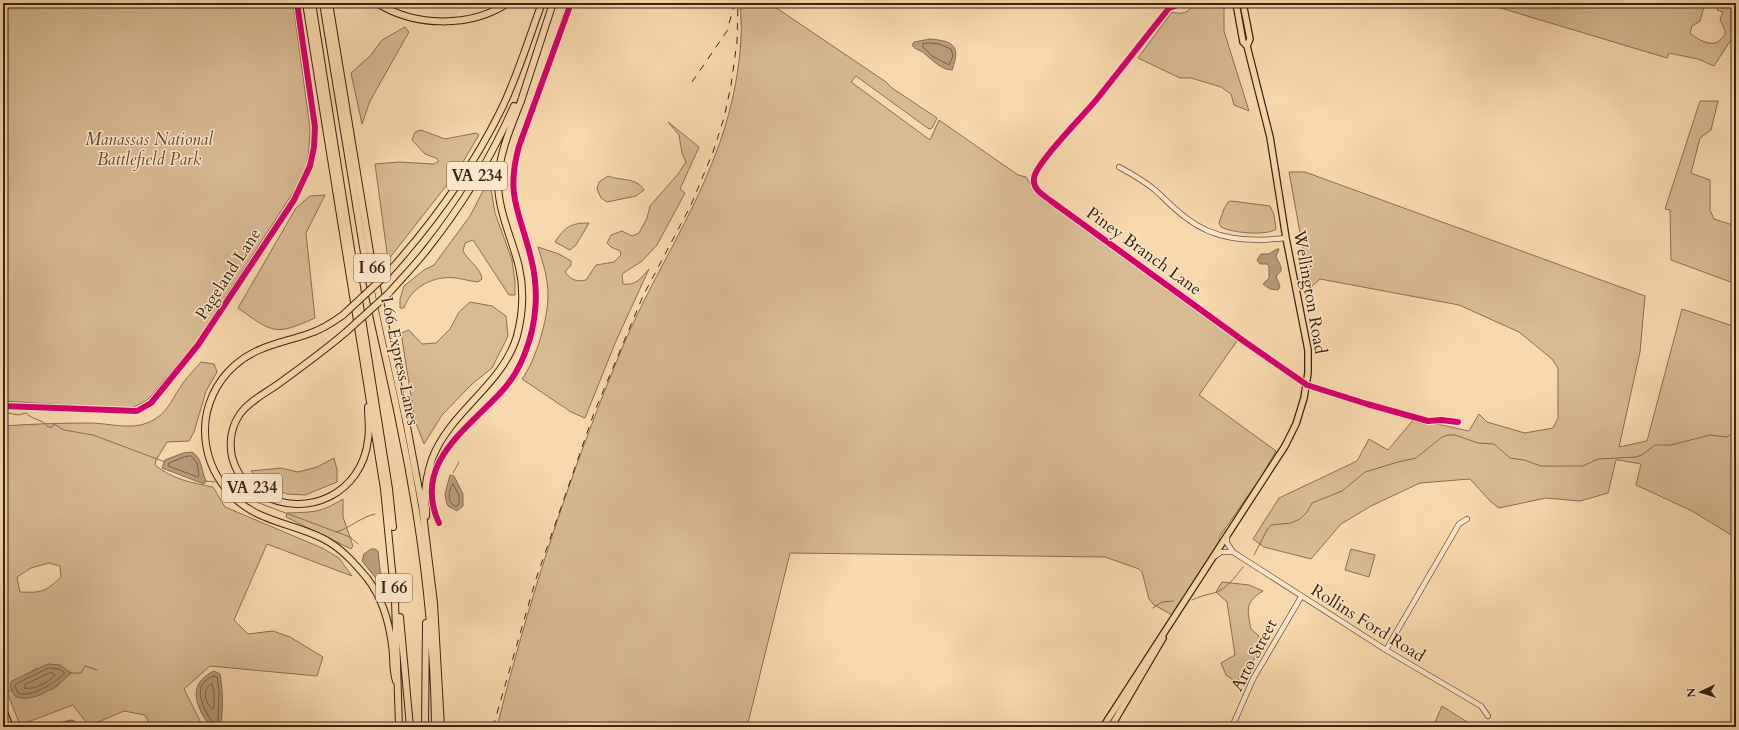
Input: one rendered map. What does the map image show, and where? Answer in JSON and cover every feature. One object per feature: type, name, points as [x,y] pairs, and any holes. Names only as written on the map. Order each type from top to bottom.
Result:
[{"type":"highway","name":"I 66","points":[[306,3],[365,378],[375,430],[390,534],[395,602],[399,727]]},
{"type":"highway","name":"I 66 Express Lanes","points":[[312,3],[389,489],[400,617]]},
{"type":"highway","name":"I 66 Express Lanes","points":[[323,3],[372,298],[400,425],[420,542],[430,626],[435,727]]},
{"type":"highway","name":"I 66","points":[[329,3],[368,244],[406,421],[425,531],[437,644],[441,727]]},
{"type":"highway","points":[[377,3],[405,16],[443,21],[476,17],[491,12],[508,3]]},
{"type":"highway","points":[[390,3],[401,3]]},
{"type":"highway","points":[[398,687],[394,673],[392,645],[388,623],[381,604],[368,579],[342,552],[330,542],[260,515],[240,503],[231,495],[219,480],[210,461],[206,446],[206,418],[210,402],[221,380],[233,367],[253,352],[274,343],[318,331],[343,315],[387,274],[408,251],[446,199],[486,138],[507,96],[542,3]]},
{"type":"highway","name":"VA 234","points":[[365,378],[369,430],[367,448],[358,472],[341,490],[318,501],[305,504],[292,504],[265,496],[252,488],[242,478],[233,462],[230,446],[232,432],[240,414],[251,403],[323,352],[346,332],[389,293],[429,248],[469,189],[510,116],[540,44],[553,3]]},
{"type":"highway","points":[[425,531],[426,485],[435,451],[446,432],[487,386],[504,363],[514,344],[519,326],[522,297],[521,276],[500,203],[499,170],[507,137],[540,44]]},
{"type":"highway","points":[[420,542],[426,632],[425,727]]},
{"type":"highway","points":[[400,617],[403,727]]},
{"type":"highway","points":[[400,617],[410,727]]},
{"type":"main road","name":"Wellington Road","points":[[1103,727],[1291,435],[1301,411],[1307,385],[1307,345],[1286,238],[1270,138],[1247,46],[1243,42],[1236,3]]},
{"type":"main road","name":"Wellington Road","points":[[1243,3],[1250,39],[1247,46]]},
{"type":"main road","name":"Wellington Road","points":[[1111,727],[1180,608]]},
{"type":"main road","points":[[3,709],[10,727]]},
{"type":"street","name":"Pageland Lane","points":[[3,406],[127,412],[137,411],[151,403],[198,345],[294,200],[310,166],[314,147],[315,127],[297,3]]},
{"type":"street","points":[[439,523],[435,514],[432,488],[436,468],[444,452],[458,435],[509,383],[519,366],[530,338],[536,305],[535,281],[531,257],[514,202],[512,183],[519,146],[571,3]]},
{"type":"street","name":"Piney Branch Lane","points":[[1182,4],[1169,8],[1096,100],[1046,157],[1035,175],[1034,181],[1036,188],[1050,201],[1307,385],[1428,421],[1441,420],[1458,422]]},
{"type":"street","points":[[1120,167],[1149,185],[1188,220],[1209,232],[1246,240],[1286,238]]},
{"type":"street","points":[[1386,650],[1459,524],[1467,519]]},
{"type":"street","points":[[1227,536],[1227,543],[1233,552]]},
{"type":"street","points":[[1212,558],[1222,552],[1233,552]]},
{"type":"street","name":"Rollins Ford Road","points":[[1233,552],[1386,650],[1482,706],[1488,716]]},
{"type":"street","name":"Arto Street","points":[[1232,727],[1253,678],[1302,597]]},
{"type":"green space","name":"Manassas National Battlefield Park","points":[[3,3],[293,3],[310,128],[307,167],[298,185],[196,342],[152,395],[146,401],[130,409],[3,401]]},
{"type":"green space","points":[[741,3],[769,3],[937,118],[932,128],[929,129],[856,76],[851,82],[930,140],[939,120],[1018,175],[1026,177],[1038,196],[1224,329],[1237,341],[1199,395],[1276,451],[1261,477],[1222,533],[1219,538],[1220,541],[1172,615],[1153,604],[1149,599],[1142,572],[1139,569],[1105,557],[790,553],[747,727],[497,727],[538,579],[588,434],[626,339],[694,204],[719,144],[729,114],[736,84],[740,53]]},
{"type":"green space","points":[[1191,3],[1224,3],[1224,31],[1249,111],[1234,105],[1231,94],[1221,87],[1191,78],[1180,78],[1138,58],[1172,12],[1185,12],[1191,8]]},
{"type":"green space","points":[[1484,3],[1705,3],[1700,21],[1692,26],[1690,33],[1705,42],[1714,43],[1718,42],[1725,33],[1720,19],[1723,12],[1717,10],[1720,3],[1736,3],[1736,32],[1714,66],[1698,59],[1669,53],[1667,58]]},
{"type":"green space","points":[[405,27],[409,32],[370,101],[362,124],[351,73],[371,55],[382,40]]},
{"type":"green space","points":[[1700,101],[1718,101],[1711,130],[1700,138],[1691,173],[1710,180],[1710,210],[1714,219],[1736,226],[1736,284],[1671,260],[1670,210],[1665,209]]},
{"type":"green space","points":[[668,122],[699,147],[680,189],[685,193],[657,245],[642,261],[622,274],[623,284],[631,284],[638,281],[649,269],[616,341],[585,418],[571,412],[522,379],[532,361],[546,316],[548,295],[547,283],[538,247],[559,254],[571,261],[571,265],[565,272],[572,279],[579,281],[586,280],[596,265],[614,262],[621,255],[620,251],[611,247],[607,243],[611,235],[622,231],[632,236],[639,233],[647,218],[650,206],[678,174],[686,162],[682,153],[679,135]]},
{"type":"green space","points":[[421,130],[445,139],[476,133],[479,135],[457,172],[388,260],[375,164],[399,162],[434,164],[439,161],[436,158],[425,154],[412,140],[415,132]]},
{"type":"green space","points":[[1289,172],[1305,172],[1645,296],[1640,352],[1619,447],[1647,441],[1682,309],[1736,327],[1736,538],[1692,511],[1636,485],[1641,464],[1616,460],[1608,493],[1580,501],[1546,498],[1499,508],[1490,501],[1470,479],[1420,483],[1371,506],[1341,524],[1311,559],[1264,547],[1253,539],[1279,498],[1357,461],[1369,439],[1388,450],[1414,419],[1469,431],[1479,414],[1487,422],[1525,433],[1553,428],[1558,418],[1558,368],[1552,359],[1519,332],[1459,305],[1320,279],[1310,288]]},
{"type":"green space","points":[[608,176],[633,181],[644,190],[636,196],[607,202],[601,198],[597,189],[599,182]]},
{"type":"green space","points":[[487,187],[491,189],[495,213],[512,260],[515,295],[509,295],[473,240],[465,243],[463,251],[477,268],[482,279],[478,282],[456,278],[440,278],[418,288],[407,301],[404,308],[400,308],[400,299],[404,286],[424,270],[434,265],[470,216],[483,191]]},
{"type":"green space","points":[[325,195],[306,233],[315,318],[291,328],[275,329],[267,327],[238,308],[296,208],[310,196]]},
{"type":"green space","points":[[1231,201],[1270,206],[1274,215],[1276,229],[1265,232],[1249,233],[1233,231],[1221,227],[1219,223],[1224,209],[1228,202]]},
{"type":"green space","points":[[589,223],[576,245],[570,250],[555,242],[565,229],[577,224]]},
{"type":"green space","points":[[470,302],[492,306],[506,316],[508,336],[492,368],[472,384],[442,415],[424,444],[415,421],[401,333],[409,330],[422,344],[436,343],[450,329],[459,312]]},
{"type":"green space","points":[[201,362],[214,364],[217,372],[206,391],[194,432],[189,441],[167,442],[156,460],[155,465],[175,477],[213,487],[225,507],[322,548],[339,558],[352,576],[267,544],[234,620],[248,634],[273,631],[290,637],[323,657],[317,676],[210,666],[184,689],[203,727],[151,727],[145,715],[124,711],[89,726],[73,705],[20,725],[3,682],[3,426],[97,423],[131,426],[147,423],[164,412],[183,383]],"holes":[[[49,563],[60,566],[61,577],[47,589],[38,592],[20,592],[17,577],[31,568]],[[37,668],[63,680],[54,689],[14,694],[13,690],[29,673]]]},
{"type":"green space","points":[[334,458],[337,470],[337,482],[305,495],[287,494],[261,484],[251,471],[281,468],[298,472],[317,467]]},
{"type":"green space","points":[[343,499],[343,517],[353,546],[351,549],[286,517],[287,513],[316,511],[328,507]]},
{"type":"green space","points":[[1351,549],[1375,555],[1369,577],[1345,570]]},
{"type":"green space","points":[[1222,582],[1249,585],[1263,591],[1250,603],[1248,611],[1251,629],[1258,635],[1260,646],[1254,660],[1236,682],[1226,675],[1221,663],[1235,655],[1227,602],[1216,592]]},
{"type":"green space","points":[[1442,706],[1475,727],[1433,727]]},
{"type":"water","points":[[930,39],[945,41],[953,46],[956,55],[952,70],[941,67],[912,45],[914,42]]},
{"type":"water","points":[[1279,249],[1276,256],[1281,269],[1279,274],[1276,276],[1280,287],[1278,290],[1270,289],[1263,284],[1269,278],[1269,266],[1267,264],[1260,264],[1257,260],[1261,254],[1269,254]]},
{"type":"water","points":[[192,452],[196,455],[200,462],[206,481],[204,484],[162,468],[165,460],[183,453]]},
{"type":"water","points":[[450,475],[454,476],[463,494],[463,506],[457,511],[448,506],[446,501],[445,494]]},
{"type":"water","points":[[371,549],[378,551],[381,578],[379,582],[362,561],[364,554]]},
{"type":"water","points":[[48,664],[60,665],[71,673],[53,688],[37,696],[22,698],[15,696],[10,687],[12,681]]},
{"type":"water","points":[[214,671],[220,674],[222,711],[221,723],[217,727],[210,727],[201,712],[196,697],[199,683]]},
{"type":"water","points":[[71,720],[75,721],[78,727],[47,727],[50,725]]},
{"type":"waterway","points":[[3,412],[18,415],[26,413],[46,424],[48,427],[52,427],[54,424],[64,430],[93,435],[165,462]]},
{"type":"waterway","points":[[1254,555],[1271,525],[1291,523],[1300,519],[1307,512],[1312,503],[1342,491],[1365,472],[1416,458],[1442,437],[1448,435],[1455,435],[1478,443],[1494,444],[1510,458],[1524,460],[1541,466],[1583,466],[1598,459],[1636,457],[1642,455],[1655,445],[1671,445],[1710,435],[1727,437],[1736,431]]},
{"type":"waterway","points":[[453,473],[459,462]]},
{"type":"waterway","points":[[223,480],[227,480],[244,495],[259,503],[350,537],[358,544]]},
{"type":"waterway","points":[[205,481],[215,482]]},
{"type":"waterway","points":[[336,532],[375,514]]},
{"type":"waterway","points":[[1192,600],[1223,589],[1243,567]]},
{"type":"waterway","points":[[1153,608],[1162,602],[1173,601]]},
{"type":"waterway","points":[[71,673],[81,673],[85,666],[97,670]]},
{"type":"waterway","points":[[3,695],[13,689]]},
{"type":"railway","points":[[493,727],[536,579],[594,413],[643,296],[691,205],[713,152],[724,118],[731,85],[737,42],[738,3]]},
{"type":"railway","points":[[692,82],[727,31],[734,6]]},
{"type":"cycle path","points":[[3,406],[137,411],[151,403],[198,345],[294,200],[310,166],[314,147],[315,127],[297,3]]},
{"type":"cycle path","points":[[439,523],[432,502],[432,482],[438,465],[448,448],[460,433],[510,381],[523,358],[529,342],[536,306],[534,270],[516,204],[513,178],[519,146],[571,3]]},
{"type":"cycle path","points":[[1181,4],[1169,8],[1097,99],[1043,161],[1034,178],[1036,189],[1245,342],[1307,385],[1428,421],[1441,420],[1458,422]]}]
